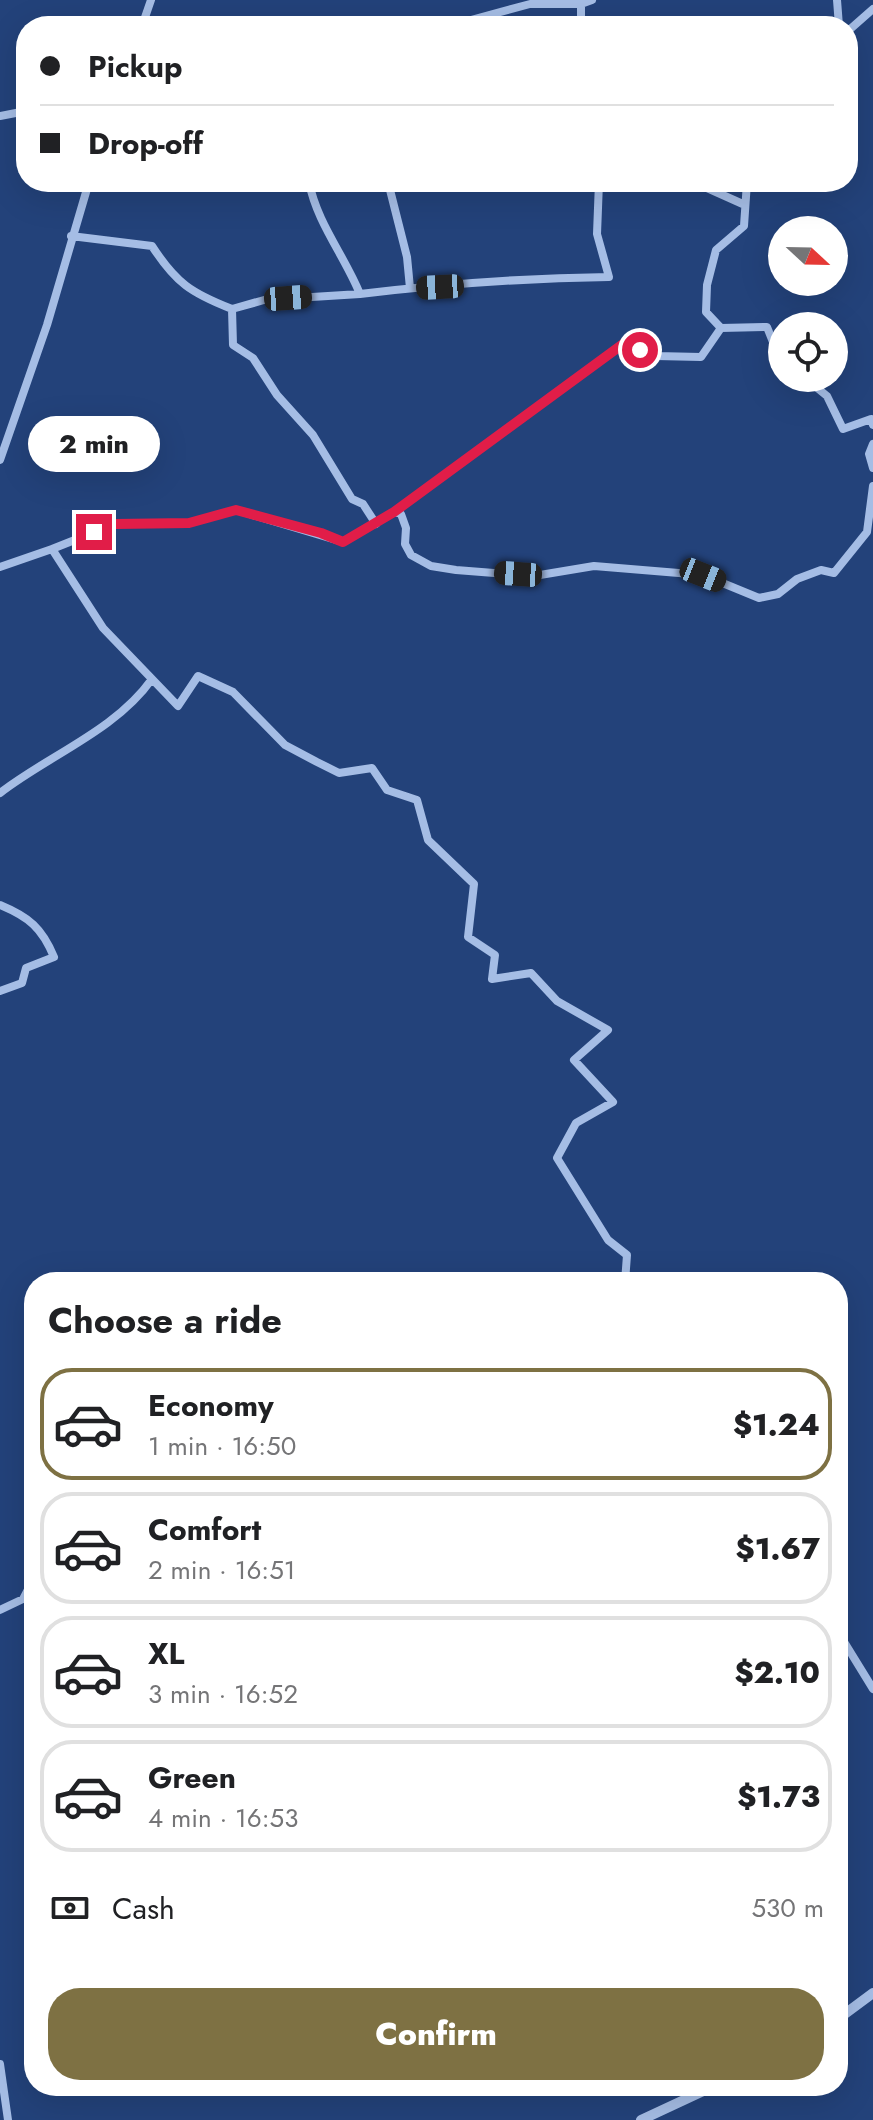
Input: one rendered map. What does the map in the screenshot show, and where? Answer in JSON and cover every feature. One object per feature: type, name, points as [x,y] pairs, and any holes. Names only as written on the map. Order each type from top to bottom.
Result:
[{"type":"street","points":[[486,16],[530,4],[581,4],[592,0]]},
{"type":"street","points":[[581,4],[581,16]]},
{"type":"street","points":[[0,460],[47,325],[86,192]]},
{"type":"street","points":[[312,192],[322,222],[344,255],[360,294]]},
{"type":"street","points":[[391,192],[407,257],[410,288]]},
{"type":"street","points":[[71,236],[152,246],[171,274],[194,293],[232,309],[264,300],[470,286],[531,276],[609,277],[597,234],[599,192]]},
{"type":"street","points":[[716,192],[745,205]]},
{"type":"street","points":[[746,192],[744,226],[716,250],[707,285],[706,312],[721,328],[767,327],[768,330]]},
{"type":"street","points":[[232,309],[233,345],[253,358],[277,395],[313,435],[352,499],[363,504],[376,524]]},
{"type":"street","points":[[0,567],[115,524],[189,523],[236,510],[343,542],[394,512],[623,344],[656,356],[701,357],[721,328]]},
{"type":"street","points":[[822,392],[843,429],[871,419],[873,425]]},
{"type":"street","points":[[873,444],[869,454],[873,468]]},
{"type":"street","points":[[394,512],[401,514],[406,528],[405,544],[411,555],[431,566],[534,576],[594,566],[703,575],[759,598],[778,594],[797,579],[821,570],[834,573],[867,532],[873,486]]},
{"type":"street","points":[[52,549],[103,628],[178,706],[198,676],[233,692],[285,745],[339,773],[372,768],[387,790],[417,800],[428,840],[474,884],[468,937],[495,955],[492,979],[531,973],[557,1001],[608,1030],[574,1060],[613,1102],[576,1123],[557,1158],[608,1240],[627,1255],[626,1272]]},
{"type":"street","points":[[0,793],[110,720],[140,697],[152,679]]},
{"type":"street","points":[[0,905],[33,920],[45,936],[54,957],[26,968],[22,983],[0,991]]},
{"type":"street","points":[[0,1610],[24,1597]]},
{"type":"street","points":[[848,1648],[873,1689]]},
{"type":"street","points":[[848,2012],[873,1993]]},
{"type":"street","points":[[0,2064],[8,2120]]},
{"type":"street","points":[[641,2120],[693,2096]]},
{"type":"route","points":[[94,532],[115,524],[189,523],[236,510],[343,542],[394,512],[623,344],[640,350]]}]
